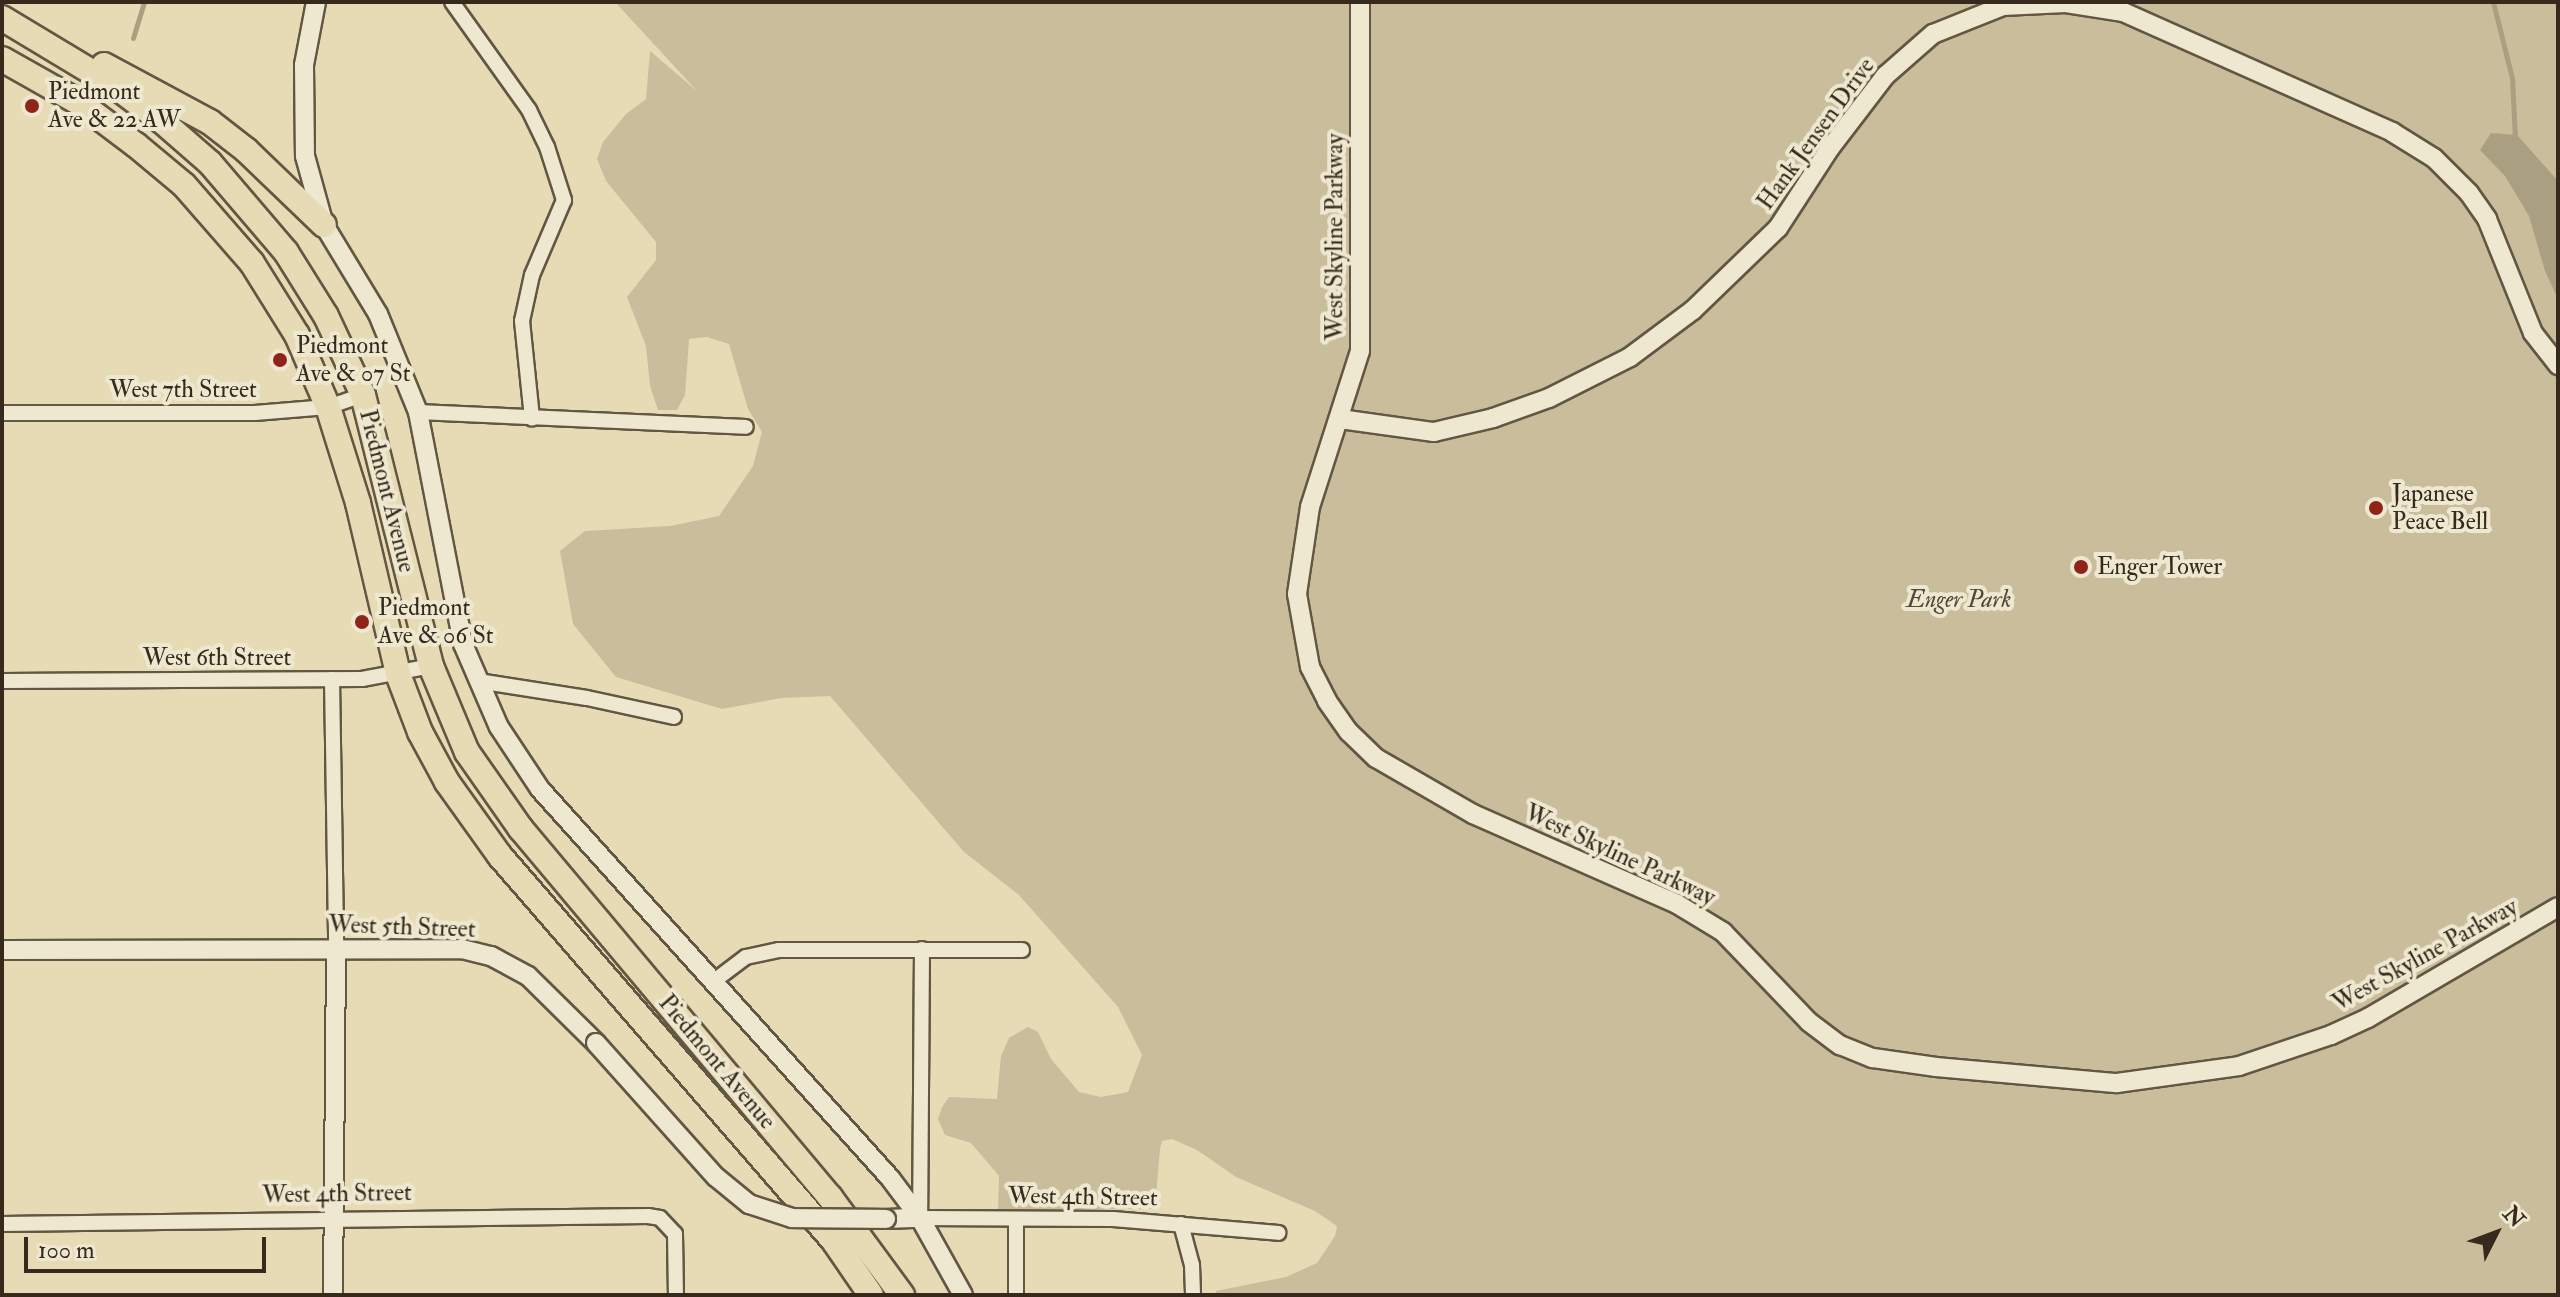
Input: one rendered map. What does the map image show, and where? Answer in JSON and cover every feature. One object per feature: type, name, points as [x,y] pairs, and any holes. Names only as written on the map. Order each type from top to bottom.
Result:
[{"type":"highway","name":"Piedmont Avenue","points":[[2,18],[33,33],[112,84],[210,163],[286,252],[326,316],[363,395],[431,666],[457,732],[498,800],[830,1197],[902,1295]]},
{"type":"highway","points":[[33,33],[120,72],[210,122],[246,150],[324,225]]},
{"type":"highway","name":"Piedmont Avenue","points":[[2,59],[80,103],[184,185],[252,263],[297,335],[328,407],[358,503],[398,674],[426,744],[471,819],[834,1241],[871,1295]]},
{"type":"street","name":"Piedmont Avenue","points":[[316,2],[304,65],[305,156],[324,225],[378,314],[418,412],[463,644],[499,727],[540,789],[863,1144],[920,1218],[963,1295]]},
{"type":"street","points":[[452,2],[529,110],[547,147],[564,200],[532,275],[522,321],[532,418]]},
{"type":"street","name":"West Skyline Parkway","points":[[1360,2],[1360,351],[1310,507],[1297,594],[1310,667],[1327,701],[1349,732],[1376,758],[1473,814],[1677,904],[1723,932],[1809,1022],[1840,1045],[1873,1058],[1936,1067],[2117,1083],[2239,1066],[2331,1035],[2368,1018],[2558,907]]},
{"type":"street","name":"Hank Jensen Drive","points":[[1340,419],[1434,432],[1493,418],[1549,398],[1630,357],[1693,310],[1778,228],[1830,148],[1885,76],[1933,34],[2003,6],[2066,3],[2123,12],[2392,132],[2434,158],[2469,193],[2487,219],[2533,333],[2558,365]]},
{"type":"street","name":"West 7th Street","points":[[2,413],[255,413],[328,407],[363,395]]},
{"type":"street","points":[[418,412],[746,427]]},
{"type":"street","name":"West 6th Street","points":[[2,681],[332,679],[398,674],[431,666]]},
{"type":"street","points":[[332,679],[336,947],[333,1295]]},
{"type":"street","points":[[478,681],[587,698],[674,717]]},
{"type":"street","name":"West 5th Street","points":[[2,950],[454,948],[491,956],[539,984],[716,1177],[749,1204],[792,1218],[886,1219]]},
{"type":"street","points":[[920,1218],[922,949]]},
{"type":"street","points":[[714,981],[740,960],[768,951],[1022,950]]},
{"type":"street","name":"West 4th Street","points":[[2,1224],[648,1216],[670,1225],[677,1247],[676,1295]]},
{"type":"street","name":"West 4th Street","points":[[886,1219],[1113,1219],[1278,1233]]},
{"type":"street","points":[[1016,1220],[1016,1295]]},
{"type":"street","points":[[1181,1224],[1192,1265],[1193,1295]]},
{"type":"green space","name":"Enger Park","points":[[615,2],[2558,2],[2558,1295],[1215,1295],[1216,1291],[1286,1277],[1317,1263],[1335,1236],[1337,1226],[1315,1211],[1236,1177],[1197,1150],[1172,1139],[1162,1141],[1160,1149],[1155,1209],[998,1210],[999,1176],[971,1143],[945,1135],[938,1119],[942,1107],[949,1097],[997,1099],[1001,1056],[1009,1038],[1028,1027],[1038,1032],[1051,1059],[1079,1092],[1101,1097],[1128,1092],[1142,1055],[1118,1007],[1019,895],[964,852],[830,696],[781,698],[722,709],[616,677],[573,624],[560,551],[585,531],[670,526],[719,516],[753,466],[762,432],[748,409],[729,344],[707,337],[689,339],[685,395],[677,410],[658,410],[650,386],[646,346],[627,297],[656,260],[656,242],[606,181],[597,159],[603,142],[626,114],[646,99],[650,51],[697,91]]},
{"type":"shaded area","points":[[2491,133],[2517,135],[2558,181],[2558,299],[2545,271],[2529,216],[2505,176],[2480,150]]},
{"type":"waterway","points":[[133,38],[144,2]]},
{"type":"waterway","points":[[2493,2],[2512,78],[2515,139]]},
{"type":"place","name":"Piedmont Ave & 22 AW","points":[[32,106]]},
{"type":"place","name":"Piedmont Ave & 07 St","points":[[280,360]]},
{"type":"place","name":"Japanese Peace Bell","points":[[2376,508]]},
{"type":"place","name":"Enger Tower","points":[[2081,567]]},
{"type":"place","name":"Piedmont Ave & 06 St","points":[[362,622]]}]
